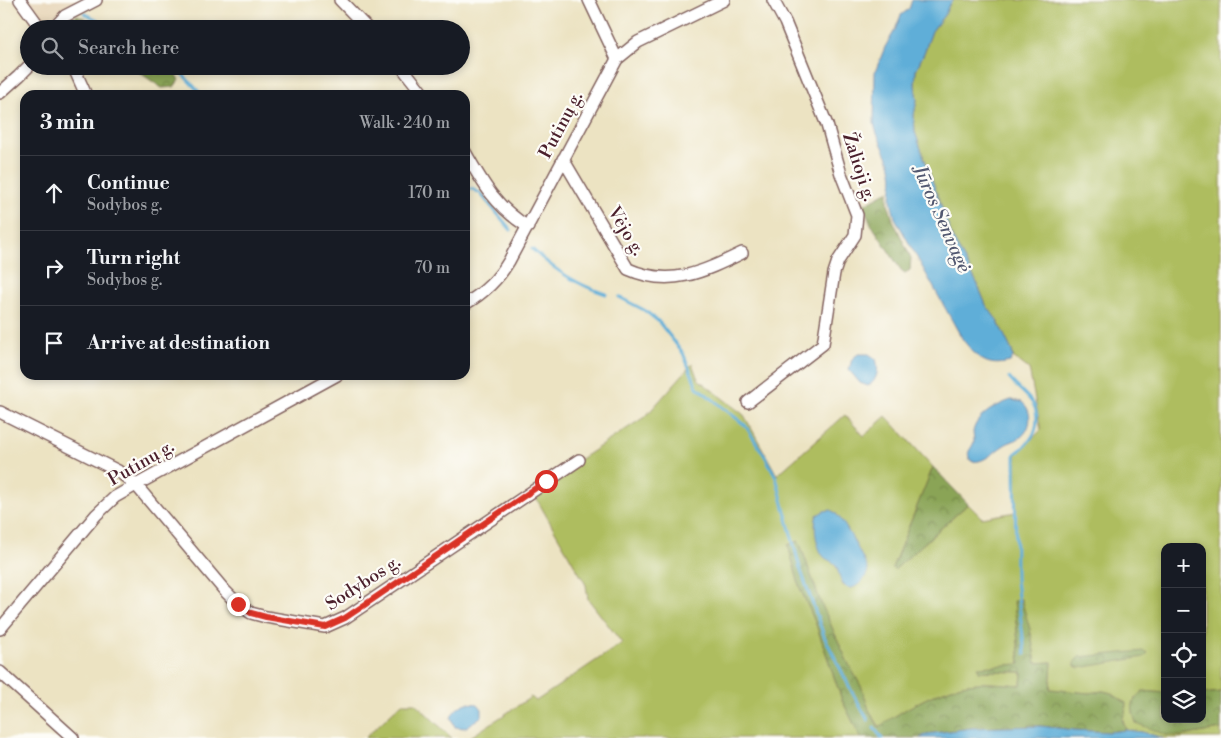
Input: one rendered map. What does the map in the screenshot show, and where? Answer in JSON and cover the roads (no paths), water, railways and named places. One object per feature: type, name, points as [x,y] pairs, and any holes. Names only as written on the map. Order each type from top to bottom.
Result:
[{"type":"street","points":[[20,0],[34,20]]},
{"type":"street","points":[[61,20],[64,16],[96,0]]},
{"type":"street","points":[[340,0],[359,20]]},
{"type":"street","points":[[589,0],[617,59]]},
{"type":"street","name":"Putinų g.","points":[[470,301],[488,289],[500,276],[617,59],[638,42],[724,0]]},
{"type":"street","name":"Žalioji g.","points":[[748,402],[823,344],[834,273],[838,261],[855,235],[857,215],[841,174],[827,125],[785,22],[773,0]]},
{"type":"street","points":[[0,93],[21,75]]},
{"type":"street","points":[[76,75],[84,90]]},
{"type":"street","points":[[408,75],[420,90]]},
{"type":"street","name":"Vėjo g.","points":[[563,159],[628,269],[642,276],[683,277],[700,272],[742,253]]},
{"type":"street","points":[[470,160],[497,202],[513,218],[528,227]]},
{"type":"street","name":"Putinų g.","points":[[0,629],[96,515],[115,497],[328,380]]},
{"type":"street","name":"Sodybos g.","points":[[0,412],[118,471],[136,486],[238,604],[251,613],[325,627],[345,618],[579,460]]},
{"type":"street","points":[[0,672],[73,738]]},
{"type":"water","points":[[912,0],[954,0],[932,31],[916,70],[915,132],[953,239],[977,283],[986,305],[997,320],[1012,351],[1013,357],[1010,362],[994,364],[983,360],[963,340],[895,218],[891,201],[892,171],[874,123],[875,72],[901,15],[909,9]]},
{"type":"water","points":[[858,354],[869,354],[876,359],[877,374],[874,381],[868,386],[860,383],[849,370],[852,359]]},
{"type":"water","points":[[1011,400],[1022,402],[1028,410],[1030,419],[1025,433],[984,459],[971,461],[968,454],[974,440],[973,432],[978,421],[994,408]]},
{"type":"water","points":[[831,510],[841,520],[868,569],[863,580],[852,588],[848,588],[843,584],[836,565],[823,556],[817,542],[815,525],[817,515]]},
{"type":"water","points":[[467,703],[478,704],[482,709],[482,716],[465,728],[455,727],[451,718],[452,715],[462,705]]},
{"type":"water","points":[[1041,726],[1109,732],[1126,730],[1163,738],[920,738],[927,734],[972,728]]},
{"type":"waterway","points":[[84,13],[98,20]]},
{"type":"waterway","points":[[183,75],[197,90]]},
{"type":"waterway","points":[[470,189],[480,193],[511,230]]},
{"type":"waterway","points":[[532,249],[566,276],[606,294]]},
{"type":"waterway","points":[[619,297],[644,310],[658,321],[683,353],[697,387],[745,425],[766,458],[776,477],[800,568],[824,636],[868,720]]},
{"type":"waterway","name":"Jūros Senvagė","points":[[1009,378],[1033,403],[1037,418],[1037,425],[1033,436],[1015,454],[1016,580],[1025,654]]},
{"type":"waterway","points":[[874,728],[882,738]]}]
